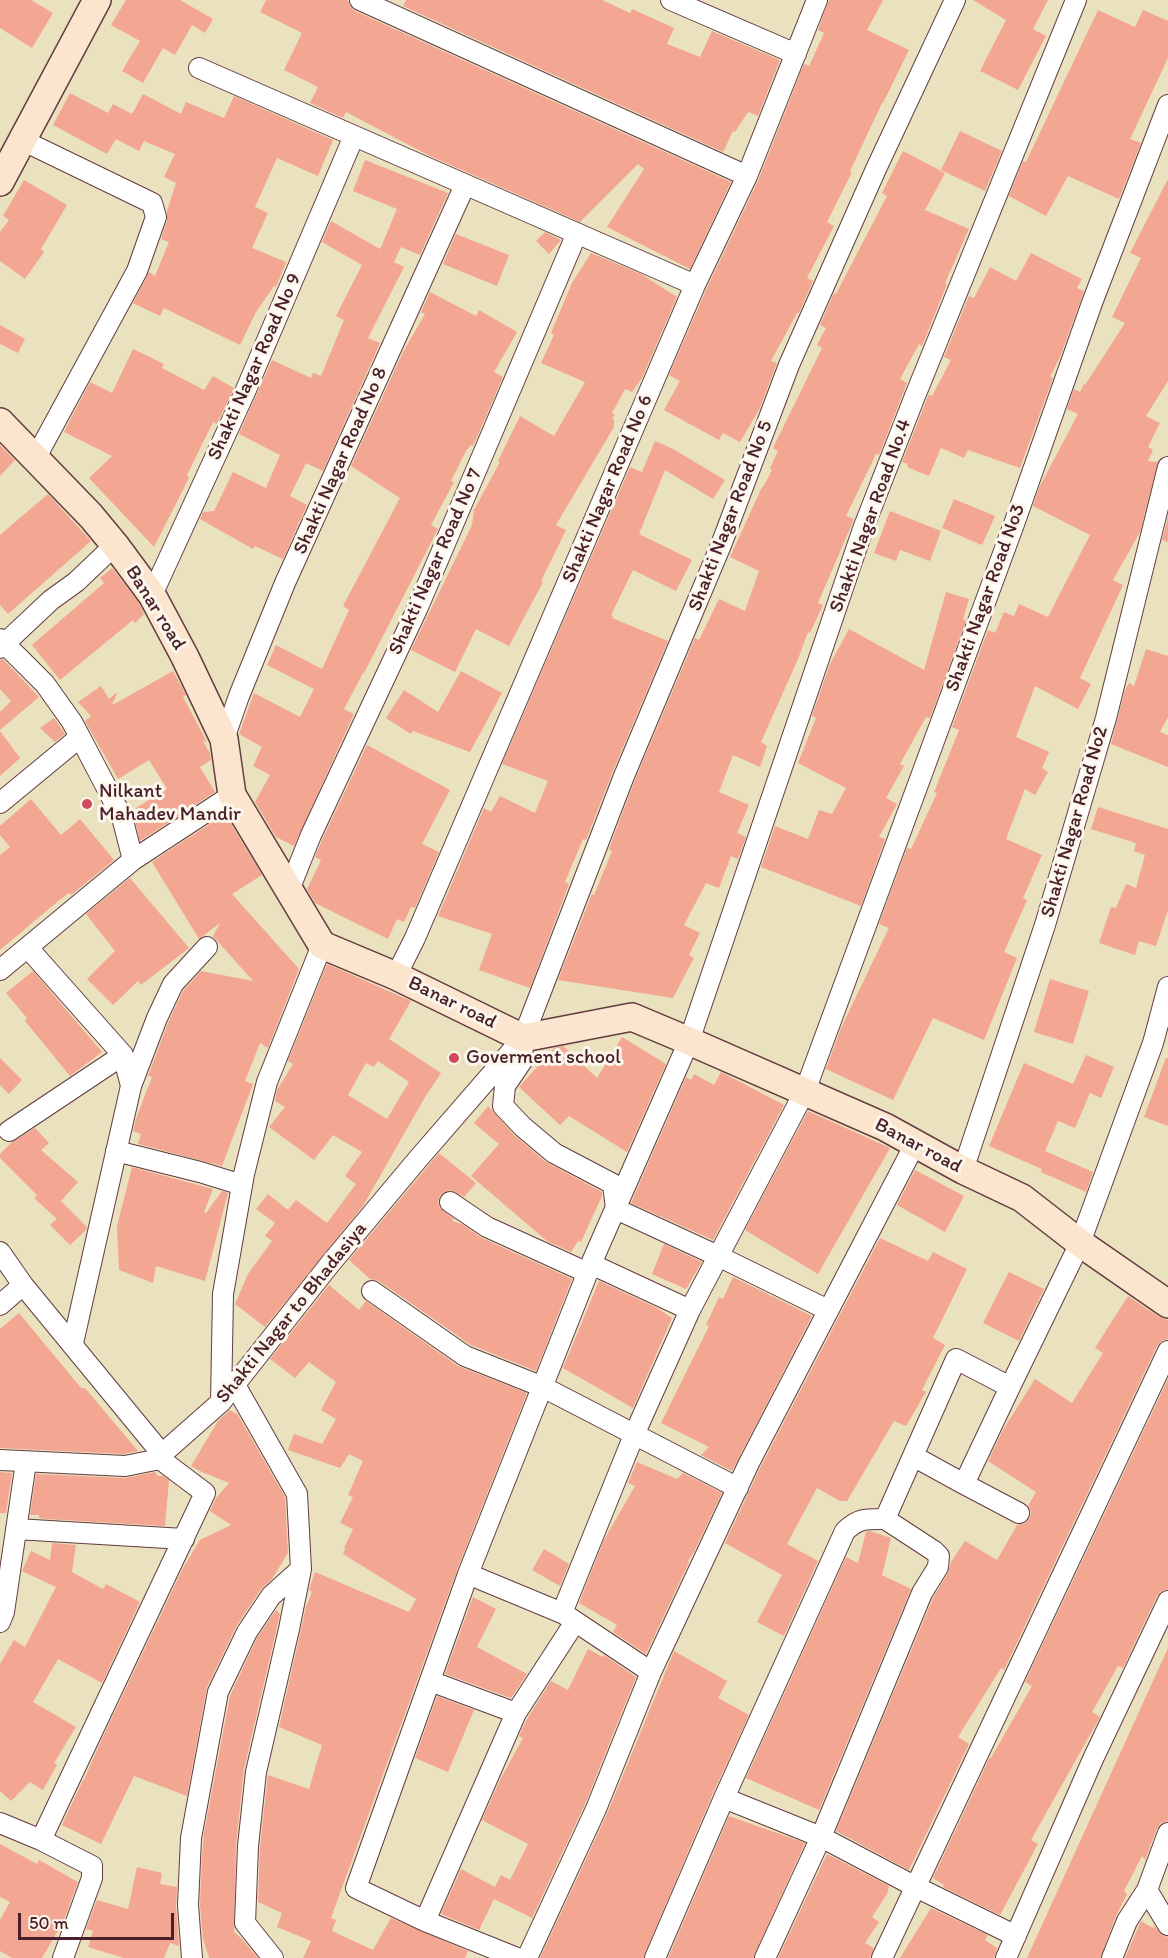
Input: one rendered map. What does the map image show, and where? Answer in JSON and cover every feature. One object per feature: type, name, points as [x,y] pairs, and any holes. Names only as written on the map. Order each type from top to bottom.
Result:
[{"type":"street","points":[[0,182],[98,0]]},
{"type":"street","points":[[360,0],[747,176]]},
{"type":"street","points":[[671,0],[796,54]]},
{"type":"street","name":"Shakti Nagar Road No 6","points":[[396,976],[415,938],[695,285],[747,176],[817,0]]},
{"type":"street","name":"Shakti Nagar Road No 5","points":[[523,1038],[624,776],[721,545],[789,365],[876,169],[955,0]]},
{"type":"street","name":"Shakti Nagar Road No.4","points":[[425,1921],[356,1888],[468,1574],[589,1269],[689,1041],[863,529],[1076,0]]},
{"type":"street","points":[[199,68],[695,285]]},
{"type":"street","name":"Shakti Nagar Road No3","points":[[425,1921],[516,1713],[569,1617],[634,1435],[690,1310],[805,1091],[1014,524],[1092,303],[1168,105]]},
{"type":"street","name":"Shakti Nagar Road No 9","points":[[152,595],[245,392],[354,136]]},
{"type":"street","points":[[22,141],[152,203],[156,217],[138,271],[35,459]]},
{"type":"street","name":"Shakti Nagar Road No 8","points":[[224,740],[239,696],[285,583],[465,185]]},
{"type":"street","name":"Shakti Nagar Road No 7","points":[[289,890],[316,825],[418,607],[577,233]]},
{"type":"street","name":"Banar road","points":[[0,422],[91,516],[152,595],[185,657],[224,740],[232,795],[322,945],[396,976],[523,1038],[632,1017],[689,1041],[885,1127],[963,1170],[1022,1198],[1080,1243],[1168,1304]]},
{"type":"street","name":"Shakti Nagar Road No2","points":[[963,1170],[1045,925],[1102,730],[1168,467]]},
{"type":"street","points":[[115,545],[76,582],[51,600],[2,644],[45,684],[72,722],[122,818],[133,860]]},
{"type":"street","points":[[0,803],[80,737]]},
{"type":"street","points":[[0,970],[133,860],[232,795]]},
{"type":"street","points":[[221,1402],[223,1294],[242,1185],[267,1082],[322,945]]},
{"type":"street","points":[[73,1343],[130,1086],[173,984],[207,947]]},
{"type":"street","points":[[28,948],[123,1055],[130,1086]]},
{"type":"street","points":[[964,1484],[1080,1243],[1153,1043],[1168,987]]},
{"type":"street","points":[[523,1038],[522,1061],[505,1086],[503,1106],[523,1127],[554,1153],[614,1184],[616,1209],[828,1310]]},
{"type":"street","name":"Shakti Nagar to Bhadasiya","points":[[161,1457],[221,1402],[330,1264],[523,1038]]},
{"type":"street","points":[[9,1131],[123,1055]]},
{"type":"street","points":[[527,1958],[596,1809],[651,1672],[738,1488],[915,1144]]},
{"type":"street","points":[[116,1151],[242,1185]]},
{"type":"street","points":[[450,1202],[487,1227],[690,1310]]},
{"type":"street","points":[[0,1252],[23,1285],[73,1343],[161,1457],[205,1492],[40,1840]]},
{"type":"street","points":[[0,1305],[23,1285]]},
{"type":"street","points":[[372,1291],[465,1356],[543,1387],[738,1488]]},
{"type":"street","points":[[882,1958],[1168,1351]]},
{"type":"street","points":[[885,1519],[956,1359],[1010,1387]]},
{"type":"street","points":[[235,1385],[297,1494],[301,1569],[256,1772],[248,1845],[245,1923],[273,1958]]},
{"type":"street","points":[[913,1456],[1019,1513]]},
{"type":"street","points":[[0,1460],[126,1466],[161,1457]]},
{"type":"street","points":[[0,1622],[4,1612],[26,1462]]},
{"type":"street","points":[[655,1958],[844,1531],[863,1519],[885,1519],[934,1551],[939,1556],[938,1567],[922,1593],[821,1837],[765,1958]]},
{"type":"street","points":[[16,1529],[183,1539]]},
{"type":"street","points":[[192,1958],[188,1905],[191,1838],[218,1692],[247,1632],[271,1596],[301,1569]]},
{"type":"street","points":[[468,1574],[569,1617],[651,1672]]},
{"type":"street","points":[[1006,1958],[1093,1759],[1168,1601]]},
{"type":"street","points":[[430,1681],[516,1713]]},
{"type":"street","points":[[724,1798],[821,1837],[1016,1936]]},
{"type":"street","points":[[0,1823],[92,1866],[92,1878],[63,1958]]},
{"type":"street","points":[[1112,1958],[1127,1921],[1147,1890],[1168,1833]]},
{"type":"street","points":[[1147,1890],[1168,1925]]},
{"type":"street","points":[[425,1921],[517,1958]]},
{"type":"building","points":[[0,0],[31,0],[53,13],[32,48],[0,28]]},
{"type":"building","points":[[126,0],[180,0],[213,19],[205,33],[192,25],[175,55],[163,48],[143,83],[122,71],[140,41],[111,25]]},
{"type":"building","points":[[266,0],[348,0],[355,11],[731,182],[690,269],[607,227],[644,169],[638,164],[580,222],[428,155],[346,112],[343,118],[310,103],[318,87],[284,70],[302,33],[260,12]]},
{"type":"building","points":[[406,0],[602,0],[630,13],[632,9],[674,28],[667,44],[700,57],[712,31],[780,60],[758,116],[748,112],[735,132],[733,131],[723,152],[403,6]]},
{"type":"building","points":[[829,0],[883,0],[867,30],[909,50],[827,222],[834,226],[807,278],[813,281],[799,313],[771,361],[777,363],[759,410],[740,442],[723,433],[719,440],[664,410],[680,381],[669,375],[706,290],[758,181],[804,64],[809,66],[824,33],[818,30]]},
{"type":"building","points":[[973,0],[1048,0],[1033,29],[1046,36],[1018,90],[980,71],[1006,20]]},
{"type":"building","points":[[1098,10],[1135,27],[1143,10],[1168,21],[1168,58],[1130,139],[1141,143],[1119,199],[1068,176],[1046,216],[1009,196],[1023,161],[1026,162]]},
{"type":"building","points":[[70,93],[108,113],[113,104],[132,114],[143,94],[181,114],[186,102],[224,118],[234,96],[333,140],[318,176],[277,158],[255,207],[268,213],[252,248],[286,262],[276,287],[274,286],[256,312],[240,345],[164,308],[160,316],[133,303],[149,272],[155,276],[169,242],[161,239],[176,183],[164,177],[175,154],[144,141],[139,151],[116,139],[107,154],[53,125]]},
{"type":"building","points":[[960,131],[1002,151],[985,191],[941,170]]},
{"type":"building","points":[[903,151],[945,173],[925,210],[969,229],[945,283],[947,284],[922,346],[919,344],[900,379],[907,383],[879,455],[876,454],[846,516],[854,519],[818,603],[823,605],[810,633],[808,632],[761,742],[767,746],[760,767],[733,755],[719,792],[749,805],[737,833],[746,837],[738,859],[731,856],[719,888],[706,883],[684,925],[700,933],[689,955],[694,958],[673,998],[558,980],[592,894],[594,895],[612,851],[609,849],[635,780],[695,638],[699,640],[719,599],[745,611],[759,571],[730,557],[772,470],[770,468],[778,451],[773,448],[822,348],[817,345],[826,328],[820,325],[834,293],[836,294],[887,196],[882,193]]},
{"type":"building","points":[[365,160],[448,193],[420,255],[401,247],[394,262],[404,267],[368,338],[380,343],[323,471],[306,463],[290,496],[307,505],[283,559],[255,546],[253,549],[200,519],[203,512],[214,511],[233,472],[266,488],[280,455],[239,434],[272,360],[311,378],[313,373],[321,376],[344,320],[336,316],[362,265],[322,242],[331,221],[380,249],[397,209],[353,191]]},
{"type":"building","points":[[1168,179],[1168,381],[1146,416],[1160,423],[1148,447],[1153,450],[1148,461],[1158,462],[1140,532],[1113,580],[1123,585],[1080,678],[1091,684],[1078,709],[1035,686],[1016,737],[1049,752],[1042,768],[1048,772],[1035,795],[1025,789],[1006,839],[1042,855],[1023,898],[1027,900],[1004,952],[1017,958],[984,1040],[933,1018],[893,1100],[826,1069],[841,1028],[889,928],[879,924],[907,848],[911,849],[937,793],[934,792],[959,730],[952,727],[988,630],[995,633],[1004,612],[1014,616],[1019,604],[1048,617],[1090,535],[1033,506],[1039,488],[1078,414],[1067,409],[1074,389],[1080,392],[1125,323],[1112,317],[1141,258],[1130,253]]},
{"type":"building","points":[[24,180],[67,205],[41,249],[44,252],[25,279],[0,261],[0,232],[9,220],[3,216]]},
{"type":"building","points":[[545,232],[561,240],[549,254],[536,241]]},
{"type":"building","points":[[456,234],[509,255],[497,286],[443,264]]},
{"type":"building","points":[[591,253],[641,274],[677,297],[642,378],[632,392],[625,389],[612,413],[615,415],[612,419],[614,427],[556,525],[566,530],[541,581],[543,582],[509,646],[476,629],[455,672],[411,650],[472,525],[474,510],[500,462],[498,461],[520,416],[554,436],[585,382],[541,363],[554,335],[551,333],[572,283]]},
{"type":"building","points":[[1031,253],[1082,279],[1077,288],[1084,291],[1060,357],[1050,377],[1053,378],[1020,468],[968,450],[964,458],[941,448],[929,476],[907,467],[908,464],[902,462],[929,394],[932,396],[951,360],[944,357],[969,296],[974,298],[990,267],[1016,281]]},
{"type":"building","points":[[430,292],[476,316],[479,310],[517,332],[494,372],[503,377],[474,444],[466,451],[451,481],[454,482],[431,525],[438,529],[344,709],[354,714],[294,846],[276,837],[255,802],[270,775],[253,766],[262,747],[239,734],[254,693],[300,717],[314,689],[267,665],[276,645],[322,669],[349,610],[343,606],[400,498],[351,466],[403,352],[425,314],[421,312]]},
{"type":"building","points":[[0,325],[25,339],[18,353],[0,344]]},
{"type":"building","points":[[133,349],[164,364],[162,368],[204,390],[213,376],[234,388],[217,424],[213,422],[187,475],[189,478],[154,547],[89,478],[112,456],[64,432],[90,382],[112,393]]},
{"type":"building","points":[[655,441],[725,480],[713,499],[665,470],[639,534],[692,560],[676,591],[633,570],[611,615],[612,618],[668,641],[586,840],[583,839],[565,882],[569,884],[530,988],[479,970],[492,934],[438,916],[484,808],[491,812],[500,796],[535,813],[548,781],[502,764],[630,467],[642,472]]},
{"type":"building","points":[[0,445],[15,460],[0,476]]},
{"type":"building","points":[[48,494],[91,541],[8,614],[0,605],[0,535]]},
{"type":"building","points":[[954,499],[995,516],[982,545],[942,528]]},
{"type":"building","points":[[890,511],[941,531],[930,561],[900,550],[896,561],[874,553]]},
{"type":"building","points":[[1168,517],[1168,542],[1162,540]]},
{"type":"building","points":[[112,568],[139,603],[144,614],[135,623],[133,620],[60,680],[32,645],[104,583],[100,578]]},
{"type":"building","points":[[946,592],[969,599],[963,619],[966,621],[930,718],[926,717],[900,764],[904,766],[886,798],[897,804],[879,837],[885,839],[861,906],[761,867],[775,826],[808,839],[819,810],[832,814],[846,788],[798,763],[816,718],[812,716],[830,664],[849,629],[924,670]]},
{"type":"building","points":[[1146,649],[1168,656],[1168,717],[1160,732],[1168,735],[1168,767],[1111,744],[1125,690],[1129,683],[1134,686]]},
{"type":"building","points":[[3,659],[39,697],[0,730],[0,712],[11,701],[0,689],[0,660]]},
{"type":"building","points":[[173,671],[186,695],[183,697],[207,742],[202,740],[210,753],[211,760],[200,767],[215,792],[140,841],[133,812],[167,789],[149,760],[118,779],[85,721],[91,716],[78,702],[101,686],[109,699],[117,694],[112,704],[116,703]]},
{"type":"building","points":[[461,671],[502,693],[470,752],[413,731],[411,734],[386,718],[404,690],[438,712]]},
{"type":"building","points":[[54,718],[65,734],[55,742],[40,728]]},
{"type":"building","points":[[0,731],[20,758],[0,776]]},
{"type":"building","points":[[367,745],[450,790],[422,844],[439,852],[415,908],[411,907],[404,922],[397,919],[388,939],[315,903],[307,889],[321,860],[315,857],[322,840]]},
{"type":"building","points":[[31,799],[61,835],[80,819],[114,860],[71,895],[69,893],[57,902],[0,950],[0,855],[10,847],[0,835],[0,826]]},
{"type":"building","points":[[1098,807],[1168,829],[1168,910],[1156,946],[1139,941],[1135,955],[1099,943],[1111,907],[1116,908],[1126,884],[1136,888],[1145,855],[1134,851],[1136,843],[1091,829]]},
{"type":"building","points":[[225,814],[262,875],[232,894],[299,969],[268,1048],[260,1043],[245,1081],[253,1084],[222,1166],[138,1144],[141,1134],[133,1131],[152,1077],[148,1076],[183,991],[201,971],[253,981],[213,936],[220,923],[199,939],[152,862]]},
{"type":"building","points":[[130,878],[189,948],[141,985],[138,981],[113,1005],[87,979],[115,951],[86,914]]},
{"type":"building","points":[[327,964],[411,1001],[389,1039],[441,1073],[363,1206],[265,1327],[235,1304],[248,1274],[272,1241],[265,1236],[275,1223],[256,1209],[268,1194],[288,1210],[296,1200],[327,1223],[356,1184],[345,1176],[362,1152],[333,1135],[314,1160],[269,1127],[285,1107],[275,1101],[277,1090],[293,1064],[288,1061]],"holes":[[[378,1061],[409,1082],[387,1119],[348,1095],[366,1063],[374,1067]]]},
{"type":"building","points":[[33,971],[102,1052],[70,1076],[25,1021],[27,1018],[6,993]]},
{"type":"building","points":[[1050,979],[1089,991],[1073,1044],[1034,1032]]},
{"type":"building","points":[[622,1037],[666,1064],[627,1152],[569,1116],[560,1125],[519,1087],[554,1048],[563,1046],[597,1078]]},
{"type":"building","points":[[1086,1055],[1114,1067],[1101,1098],[1090,1093],[1075,1128],[1058,1121],[1045,1151],[1093,1172],[1086,1192],[1041,1172],[1042,1169],[989,1146],[1024,1063],[1073,1084]]},
{"type":"building","points":[[0,1058],[22,1080],[9,1094],[0,1085]]},
{"type":"building","points":[[1166,1058],[1168,1058],[1168,1126],[1144,1117]]},
{"type":"building","points":[[721,1072],[784,1105],[713,1240],[631,1203],[686,1077],[691,1080],[694,1074],[714,1085]]},
{"type":"building","points":[[488,1106],[514,1135],[546,1162],[602,1192],[581,1242],[578,1241],[571,1252],[547,1241],[471,1176],[499,1144],[474,1123]]},
{"type":"building","points":[[808,1111],[890,1148],[818,1274],[745,1230]]},
{"type":"building","points":[[35,1128],[49,1143],[41,1150],[78,1182],[61,1201],[87,1227],[70,1245],[50,1225],[57,1219],[34,1198],[37,1195],[0,1158],[0,1154],[11,1143]]},
{"type":"building","points":[[439,1153],[476,1183],[464,1197],[450,1190],[440,1196],[438,1202],[440,1208],[454,1219],[452,1221],[462,1224],[482,1238],[572,1279],[536,1371],[471,1345],[379,1281],[370,1279],[349,1260]]},
{"type":"building","points":[[132,1167],[213,1189],[204,1212],[206,1213],[222,1191],[228,1193],[205,1281],[156,1266],[153,1283],[119,1270],[117,1226]]},
{"type":"building","points":[[915,1170],[964,1196],[945,1232],[897,1205]]},
{"type":"building","points":[[880,1238],[928,1261],[933,1252],[967,1269],[933,1338],[945,1345],[922,1390],[926,1392],[906,1426],[894,1421],[847,1501],[840,1501],[817,1488],[787,1544],[818,1561],[784,1636],[757,1622],[782,1575],[725,1543],[760,1468]]},
{"type":"building","points":[[664,1244],[702,1262],[686,1289],[652,1274]]},
{"type":"building","points":[[1009,1272],[1044,1289],[1019,1341],[983,1323]]},
{"type":"building","points":[[733,1277],[812,1316],[732,1471],[701,1455],[709,1447],[661,1423],[709,1326],[706,1325],[719,1297],[723,1299]]},
{"type":"building","points":[[599,1281],[655,1307],[672,1318],[633,1408],[563,1368]]},
{"type":"building","points":[[329,1285],[359,1310],[366,1301],[458,1366],[527,1393],[457,1570],[331,1918],[336,1920],[332,1931],[373,1950],[391,1918],[468,1951],[465,1958],[303,1958],[311,1941],[277,1927],[282,1913],[258,1902],[260,1847],[268,1775],[309,1789],[322,1745],[279,1727],[315,1572],[409,1612],[416,1599],[343,1554],[353,1529],[340,1523],[353,1497],[348,1495],[363,1461],[349,1454],[340,1468],[288,1450],[294,1434],[322,1444],[336,1419],[321,1410],[336,1382],[309,1362],[295,1378],[270,1359]]},
{"type":"building","points":[[1128,1296],[1159,1317],[1168,1320],[1168,1339],[1157,1346],[1004,1670],[1001,1668],[958,1737],[969,1744],[909,1870],[836,1831],[933,1598],[948,1573],[951,1562],[965,1541],[997,1560],[1017,1525],[1025,1523],[1030,1518],[1031,1512],[1028,1506],[1036,1492],[988,1461],[1003,1430],[1035,1379],[1072,1403],[1103,1353],[1095,1348]]},
{"type":"building","points":[[19,1313],[81,1388],[85,1388],[138,1451],[124,1454],[0,1448],[0,1329]]},
{"type":"building","points":[[1168,1379],[1168,1589],[1157,1596],[1123,1668],[1118,1666],[1092,1712],[1100,1717],[1031,1840],[1038,1844],[1000,1915],[943,1887],[944,1885],[933,1878],[990,1757],[1032,1686],[1025,1682]]},
{"type":"building","points":[[230,1410],[238,1415],[285,1497],[288,1553],[272,1579],[261,1589],[237,1625],[207,1687],[187,1796],[134,1776],[101,1844],[62,1825],[183,1568],[200,1540],[231,1525],[210,1511],[216,1498],[229,1483],[191,1466],[218,1421]]},
{"type":"building","points":[[637,1462],[677,1479],[683,1473],[722,1493],[646,1654],[613,1632],[617,1625],[579,1603],[604,1540],[635,1486],[628,1483]]},
{"type":"building","points":[[0,1472],[12,1473],[6,1513],[0,1513]]},
{"type":"building","points":[[155,1472],[158,1476],[169,1480],[165,1526],[46,1519],[39,1518],[39,1515],[30,1515],[36,1474],[125,1478]]},
{"type":"building","points":[[870,1531],[891,1538],[882,1575],[911,1589],[819,1810],[746,1778],[846,1557],[858,1563],[866,1532]]},
{"type":"building","points":[[52,1543],[76,1545],[72,1572],[103,1589],[106,1584],[140,1602],[102,1683],[58,1659],[33,1702],[76,1727],[54,1763],[57,1765],[43,1790],[30,1782],[11,1801],[0,1791],[0,1664],[14,1640],[25,1647],[56,1587],[22,1571],[31,1551],[50,1560]]},
{"type":"building","points":[[544,1549],[569,1564],[560,1586],[532,1570]]},
{"type":"building","points":[[473,1597],[496,1609],[477,1647],[527,1674],[511,1698],[445,1674]]},
{"type":"building","points":[[276,1610],[280,1614],[244,1769],[236,1845],[234,1932],[258,1958],[209,1958],[203,1939],[200,1905],[202,1857],[204,1833],[230,1696],[257,1638]]},
{"type":"building","points":[[1168,1648],[1168,1821],[1161,1823],[1157,1828],[1145,1860],[1142,1856],[1124,1891],[1127,1894],[1100,1958],[1027,1958]]},
{"type":"building","points":[[588,1649],[603,1657],[604,1655],[636,1677],[585,1804],[532,1918],[494,1899],[479,1930],[441,1914],[461,1869],[495,1887],[501,1875],[510,1880],[528,1844],[482,1820],[523,1738],[519,1736],[527,1719],[551,1681],[568,1690]]},
{"type":"building","points":[[674,1651],[727,1681],[718,1698],[749,1715],[713,1793],[643,1958],[540,1958],[607,1814]]},
{"type":"building","points":[[437,1696],[474,1710],[448,1772],[415,1758]]},
{"type":"building","points":[[729,1816],[805,1843],[753,1958],[668,1958]]},
{"type":"building","points":[[0,1844],[37,1864],[39,1860],[78,1882],[63,1922],[42,1958],[12,1958],[0,1951],[0,1920],[10,1902],[0,1897]]},
{"type":"building","points":[[827,1854],[889,1886],[887,1894],[872,1917],[879,1922],[865,1943],[874,1948],[870,1958],[778,1958]]},
{"type":"building","points":[[137,1867],[162,1873],[160,1884],[177,1887],[179,1946],[170,1943],[164,1958],[124,1958],[88,1947],[93,1931],[86,1929],[97,1900],[128,1909]]},
{"type":"building","points":[[931,1908],[988,1935],[985,1940],[997,1948],[994,1958],[900,1958]]},
{"type":"building","points":[[1141,1921],[1153,1928],[1154,1926],[1162,1935],[1168,1937],[1168,1958],[1125,1958]]},
{"type":"place","name":"Nilkant Mahadev Mandir","points":[[87,804]]},
{"type":"place","name":"Goverment school","points":[[454,1058]]}]
